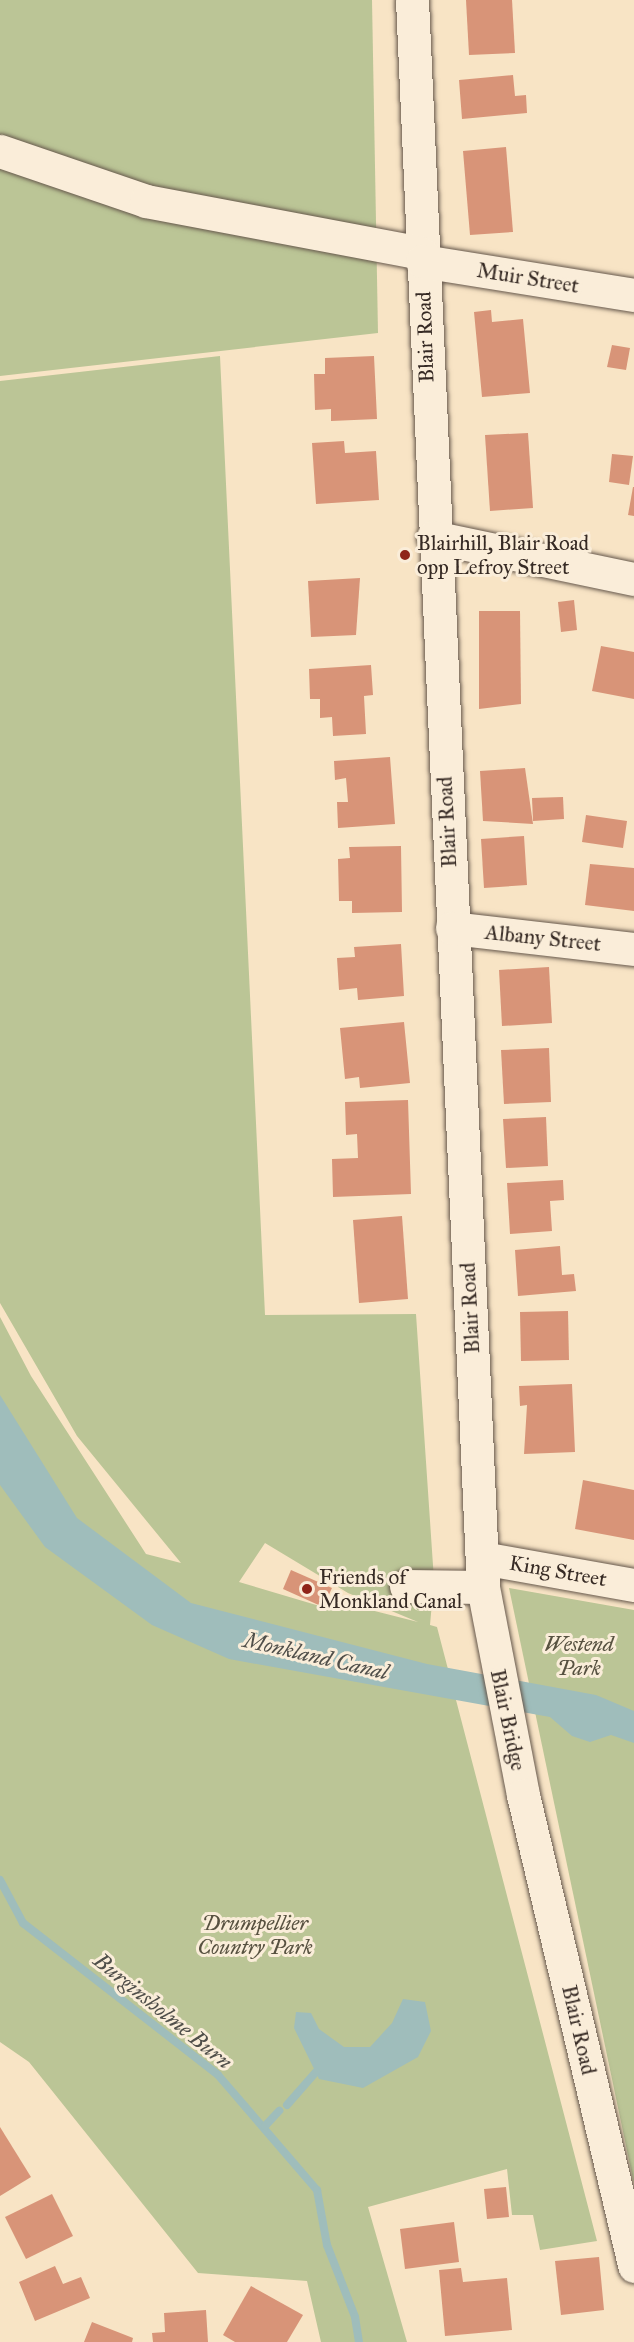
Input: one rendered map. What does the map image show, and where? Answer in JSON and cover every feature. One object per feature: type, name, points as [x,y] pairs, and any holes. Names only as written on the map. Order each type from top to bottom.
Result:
[{"type":"street","name":"Blair Road","points":[[412,0],[433,537],[483,1572],[492,1644]]},
{"type":"street","name":"Muir Street","points":[[0,151],[146,201],[422,257],[634,295]]},
{"type":"street","points":[[433,537],[634,579]]},
{"type":"street","name":"Albany Street","points":[[452,928],[634,949]]},
{"type":"street","name":"King Street","points":[[406,1586],[483,1572],[634,1585]]},
{"type":"street","name":"Blair Bridge","points":[[492,1644],[523,1795]]},
{"type":"street","name":"Blair Road","points":[[523,1795],[634,2266]]},
{"type":"green space","points":[[0,0],[372,0],[378,333],[0,376]]},
{"type":"green space","name":"Drumpellier Country Park","points":[[220,356],[265,1315],[416,1314],[434,1580],[430,1625],[437,1627],[597,2241],[540,2250],[533,2215],[512,2215],[507,2169],[368,2207],[407,2342],[321,2342],[307,2281],[198,2273],[29,2062],[0,2042],[0,1317],[31,1376],[146,1554],[181,1563],[77,1436],[0,1303],[0,381]],"holes":[[[265,1543],[348,1593],[418,1622],[351,1605],[323,1607],[239,1582]]]},
{"type":"green space","name":"Westend Park","points":[[509,1588],[634,1610],[634,2184]]},
{"type":"water","name":"Monkland Canal","points":[[0,1395],[77,1518],[191,1603],[427,1664],[596,1695],[634,1711],[634,1743],[611,1735],[590,1742],[572,1736],[550,1717],[229,1659],[152,1625],[45,1547],[0,1485]]},
{"type":"water","points":[[403,1999],[425,2002],[431,2031],[418,2057],[363,2088],[319,2079],[294,2028],[296,2012],[311,2013],[319,2029],[344,2047],[370,2047],[392,2023]]},
{"type":"building","points":[[466,0],[512,0],[515,53],[469,55]]},
{"type":"building","points":[[513,75],[515,96],[526,95],[527,113],[462,119],[459,80]]},
{"type":"building","points":[[506,147],[513,232],[470,235],[463,151]]},
{"type":"building","points":[[491,310],[492,322],[523,319],[530,393],[482,397],[474,312]]},
{"type":"building","points":[[612,345],[630,348],[626,370],[607,367]]},
{"type":"building","points":[[374,356],[377,419],[331,421],[331,409],[315,410],[314,374],[325,374],[325,358]]},
{"type":"building","points":[[528,433],[533,508],[490,511],[485,435]]},
{"type":"building","points":[[344,441],[345,453],[376,451],[379,500],[316,504],[312,443]]},
{"type":"building","points":[[612,454],[633,456],[629,485],[609,482]]},
{"type":"building","points":[[634,487],[634,516],[628,515]]},
{"type":"building","points":[[360,578],[356,635],[311,637],[308,581]]},
{"type":"building","points":[[574,600],[577,630],[561,632],[558,602]]},
{"type":"building","points":[[479,611],[520,611],[521,704],[479,709]]},
{"type":"building","points":[[601,646],[634,652],[634,699],[592,691]]},
{"type":"building","points":[[371,665],[373,695],[364,696],[366,734],[333,736],[332,717],[320,718],[320,699],[310,699],[309,669]]},
{"type":"building","points":[[390,757],[395,824],[338,828],[337,802],[348,802],[346,778],[335,780],[334,761]]},
{"type":"building","points":[[525,768],[533,824],[483,821],[480,771]]},
{"type":"building","points":[[563,797],[564,819],[533,821],[532,798]]},
{"type":"building","points":[[586,815],[627,821],[623,848],[582,842]]},
{"type":"building","points":[[524,836],[527,885],[484,888],[481,839]]},
{"type":"building","points":[[401,846],[402,912],[352,913],[352,901],[339,901],[338,859],[350,858],[349,847]]},
{"type":"building","points":[[590,864],[634,868],[634,911],[585,905]]},
{"type":"building","points":[[401,944],[404,996],[358,1000],[357,988],[339,990],[337,958],[355,957],[354,947]]},
{"type":"building","points":[[549,967],[552,1023],[502,1026],[499,970]]},
{"type":"building","points":[[404,1022],[410,1083],[360,1088],[359,1077],[345,1079],[340,1028]]},
{"type":"building","points":[[549,1048],[551,1102],[504,1104],[501,1050]]},
{"type":"building","points":[[408,1100],[411,1194],[333,1197],[332,1159],[358,1158],[357,1134],[346,1135],[345,1102]]},
{"type":"building","points":[[546,1117],[548,1166],[506,1168],[503,1119]]},
{"type":"building","points":[[563,1180],[564,1200],[550,1201],[552,1231],[510,1234],[507,1183]]},
{"type":"building","points":[[402,1216],[408,1299],[359,1303],[353,1220]]},
{"type":"building","points":[[560,1246],[562,1275],[574,1274],[576,1291],[518,1296],[515,1250]]},
{"type":"building","points":[[568,1311],[569,1360],[521,1361],[520,1312]]},
{"type":"building","points":[[572,1384],[575,1452],[524,1454],[527,1405],[520,1406],[519,1386]]},
{"type":"building","points":[[583,1480],[634,1490],[634,1540],[575,1529]]},
{"type":"building","name":"Friends of Monkland Canal","points":[[291,1570],[332,1588],[323,1607],[283,1589]]},
{"type":"building","points":[[0,2127],[31,2177],[0,2196]]},
{"type":"building","points":[[506,2187],[509,2217],[487,2219],[484,2189]]},
{"type":"building","points":[[52,2194],[73,2236],[26,2259],[5,2217]]},
{"type":"building","points":[[454,2222],[459,2262],[405,2269],[400,2229]]},
{"type":"building","points":[[599,2257],[604,2310],[561,2315],[555,2261]]},
{"type":"building","points":[[55,2266],[63,2284],[81,2277],[90,2298],[35,2321],[19,2282]]},
{"type":"building","points":[[461,2268],[463,2282],[507,2278],[512,2330],[445,2336],[439,2270]]},
{"type":"building","points":[[251,2286],[303,2315],[287,2342],[235,2342],[223,2335]]},
{"type":"building","points":[[206,2310],[208,2342],[153,2342],[152,2333],[165,2332],[164,2313]]},
{"type":"building","points":[[92,2322],[133,2338],[132,2342],[84,2342]]},
{"type":"waterway","name":"Burginsholme Burn","points":[[0,1880],[23,1923],[218,2075],[317,2190],[327,2245],[355,2317],[359,2342]]},
{"type":"waterway","points":[[287,2105],[316,2072]]},
{"type":"waterway","points":[[265,2126],[279,2111]]},
{"type":"place","name":"Blairhill, Blair Road opp Lefroy Street","points":[[405,555]]},
{"type":"place","name":"Friends of Monkland Canal","points":[[307,1589]]}]
